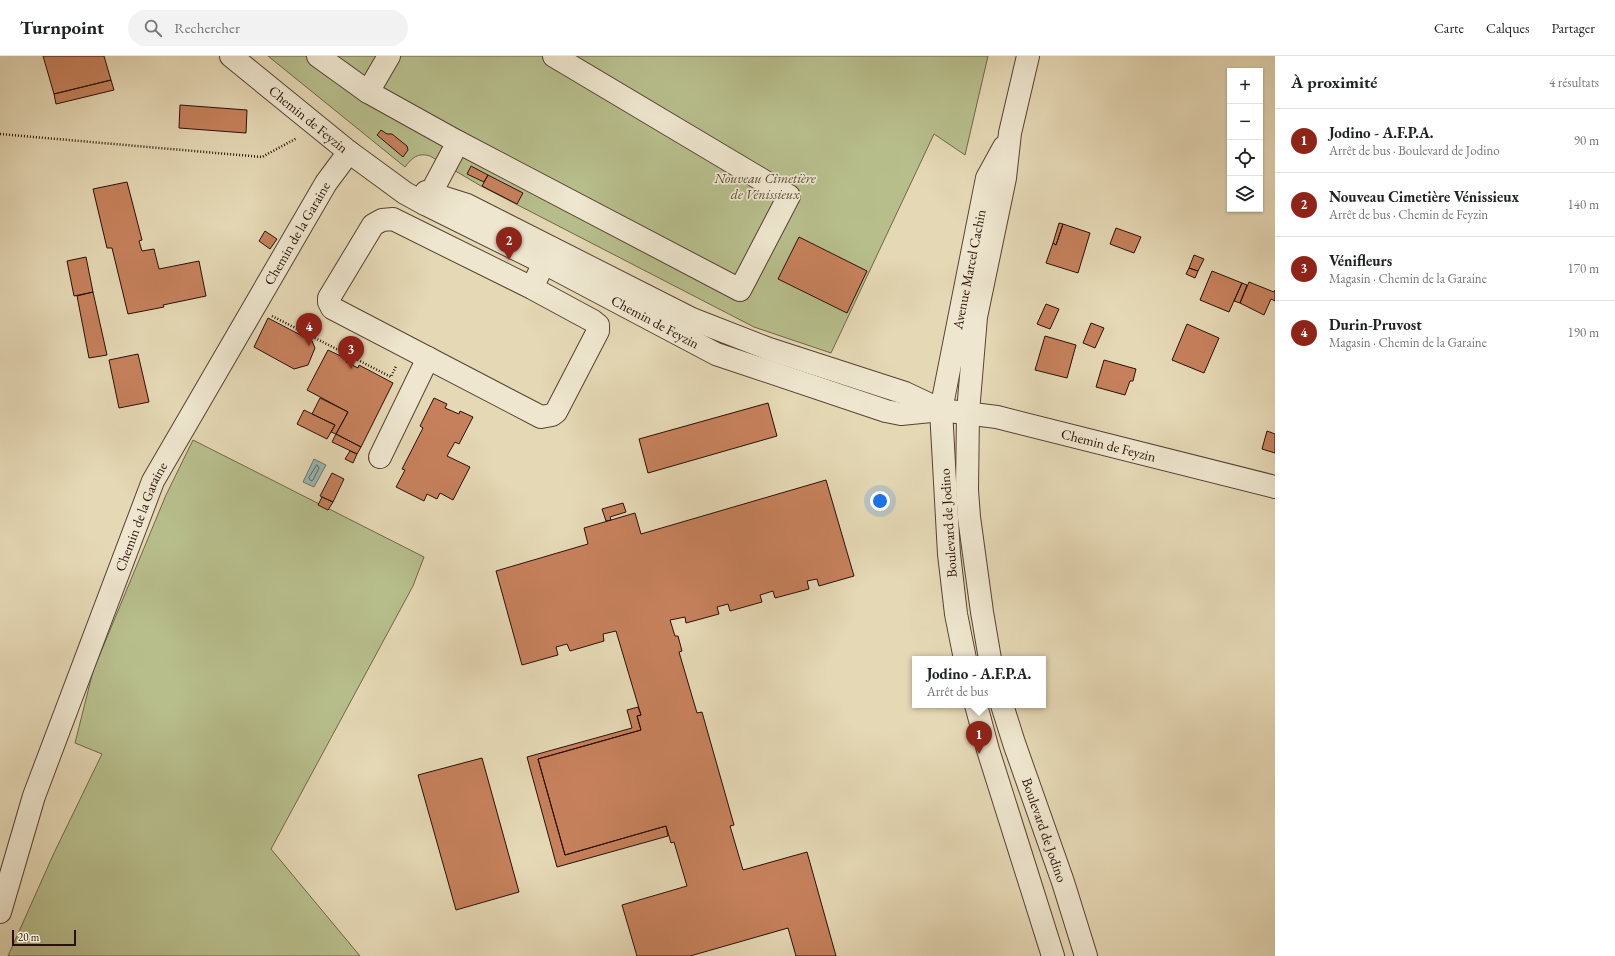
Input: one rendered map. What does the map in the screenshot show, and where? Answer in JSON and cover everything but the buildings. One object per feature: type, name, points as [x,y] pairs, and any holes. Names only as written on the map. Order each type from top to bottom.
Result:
[{"type":"street","name":"Chemin de Feyzin","points":[[232,56],[348,152],[406,193],[428,199],[548,255],[716,354],[886,411],[901,414],[941,410],[968,412],[997,417],[1275,487]]},
{"type":"street","points":[[318,56],[368,92],[458,142],[740,290],[789,196],[554,56]]},
{"type":"street","points":[[368,92],[389,56]]},
{"type":"street","name":"Avenue Marcel Cachin","points":[[968,412],[976,317],[1005,178],[1010,133],[1028,56]]},
{"type":"street","name":"Avenue Marcel Cachin","points":[[941,410],[987,178],[1010,133]]},
{"type":"street","points":[[428,199],[458,142]]},
{"type":"street","name":"Chemin de la Garaine","points":[[0,912],[34,796],[153,481],[326,183],[348,152]]},
{"type":"street","points":[[393,219],[532,288],[598,325],[598,331],[556,412],[552,416],[541,417],[332,308],[329,302],[329,298],[373,225],[382,220],[393,219]]},
{"type":"street","points":[[532,288],[548,255]]},
{"type":"street","points":[[380,457],[428,358]]},
{"type":"street","name":"Boulevard de Jodino","points":[[941,410],[949,554],[956,614],[964,656]]},
{"type":"street","name":"Boulevard de Jodino","points":[[968,412],[969,517],[989,656]]},
{"type":"street","name":"Boulevard de Jodino","points":[[977,708],[988,750],[1053,956]]},
{"type":"street","points":[[992,708],[998,717],[1004,736],[1014,743]]},
{"type":"street","name":"Boulevard de Jodino","points":[[1003,708],[1063,882],[1086,956]]},
{"type":"path","points":[[0,134],[262,157],[317,126]]},
{"type":"path","points":[[306,333],[314,317]]},
{"type":"path","points":[[356,359],[364,342]]},
{"type":"path","points":[[391,376],[399,360]]},
{"type":"green space","name":"Nouveau Cimetière de Vénissieux","points":[[268,56],[988,56],[965,155],[934,134],[831,353],[754,327],[481,186],[430,156],[419,155],[410,161],[405,167]]},
{"type":"green space","points":[[193,440],[424,557],[413,586],[271,849],[360,956],[8,956],[54,853],[102,754],[75,743],[93,671],[166,495]]},
{"type":"water","points":[[314,459],[326,465],[314,487],[303,482]]},
{"type":"place","name":"Nouveau Cimetière Vénissieux","points":[[509,260]]},
{"type":"place","name":"Durin-Pruvost","points":[[309,346]]},
{"type":"place","name":"Vénifleurs","points":[[351,369]]},
{"type":"place","name":"Jodino - A.F.P.A.","points":[[979,754]]}]
